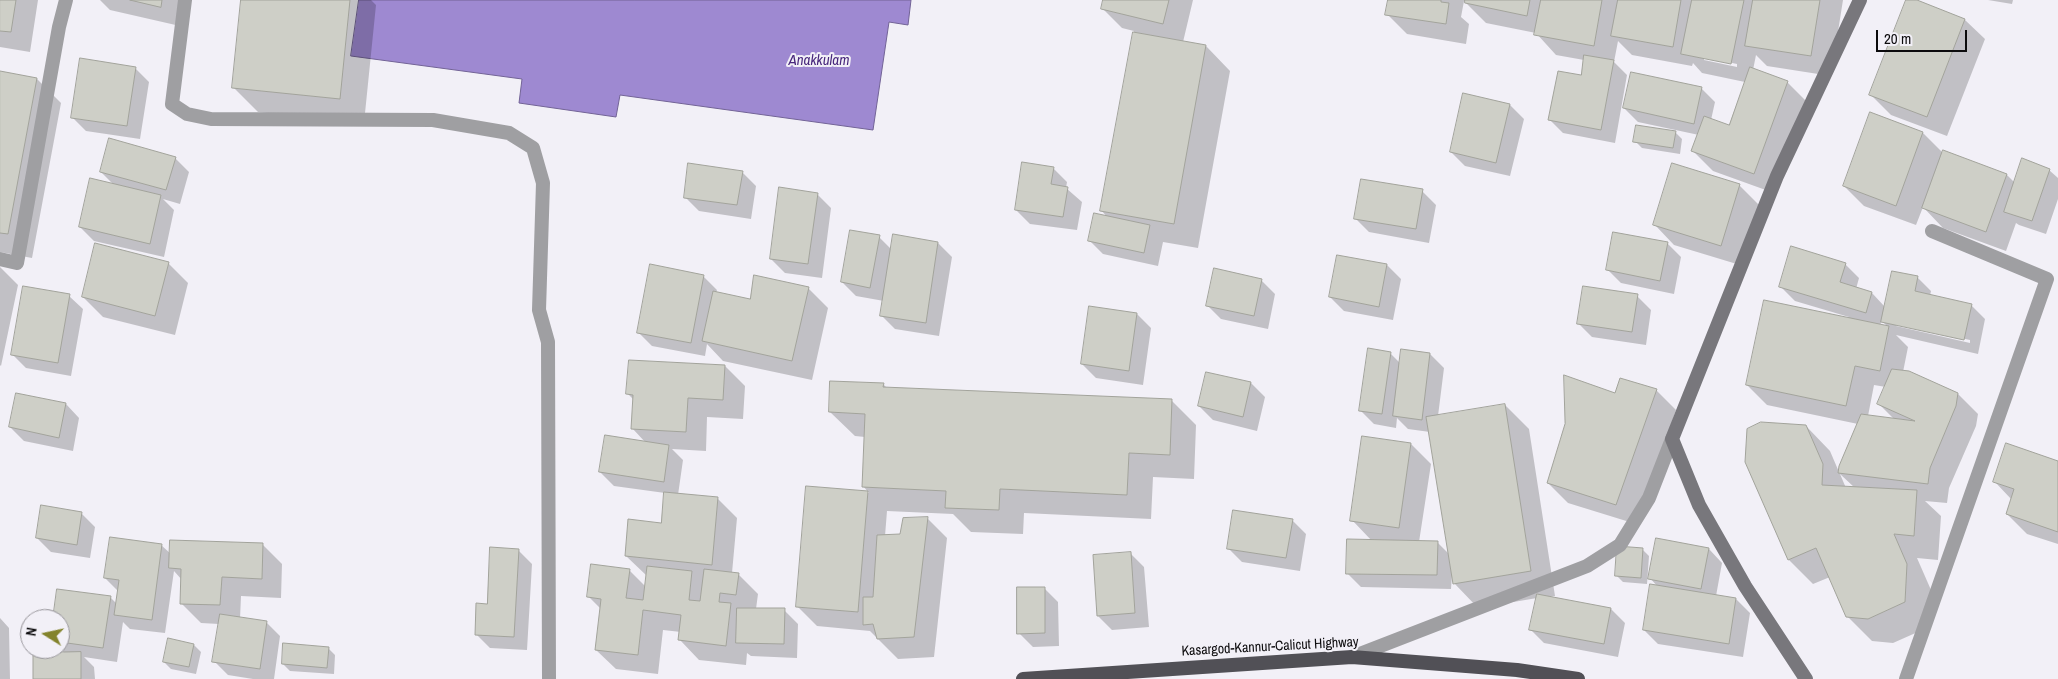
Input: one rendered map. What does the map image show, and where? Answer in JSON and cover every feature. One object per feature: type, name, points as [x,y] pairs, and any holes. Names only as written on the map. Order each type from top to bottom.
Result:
[{"type":"highway","name":"Kasargod-Kannur-Calicut Highway","points":[[1024,679],[1352,657],[1517,670],[1578,679]]},
{"type":"main road","points":[[1806,679],[1745,586],[1699,505],[1672,439],[1777,176],[1860,0]]},
{"type":"street","points":[[0,259],[16,263],[59,27],[66,0]]},
{"type":"street","points":[[185,0],[172,104],[187,114],[211,119],[433,120],[509,133],[533,148],[543,183],[540,310],[548,342],[550,679]]},
{"type":"street","points":[[1906,679],[2053,281],[1932,231]]},
{"type":"street","points":[[1352,657],[1587,566],[1620,545],[1649,498],[1672,439]]},
{"type":"water","name":"Anakkulam","points":[[359,0],[911,0],[908,25],[889,22],[873,130],[620,95],[616,117],[519,103],[522,79],[351,56]]},
{"type":"building","points":[[0,0],[16,0],[11,32],[0,31]]},
{"type":"building","points":[[130,0],[162,0],[161,7]]},
{"type":"building","points":[[241,0],[350,0],[340,99],[232,88]]},
{"type":"building","points":[[1103,0],[1169,0],[1163,24],[1101,9]]},
{"type":"building","points":[[1388,0],[1441,0],[1441,2],[1449,3],[1446,24],[1385,15]]},
{"type":"building","points":[[1465,0],[1530,0],[1527,16],[1465,3]]},
{"type":"building","points":[[1541,0],[1602,0],[1594,46],[1534,35]]},
{"type":"building","points":[[1618,0],[1681,0],[1673,47],[1611,36]]},
{"type":"building","points":[[1692,0],[1744,0],[1731,64],[1681,54]]},
{"type":"building","points":[[1753,0],[1820,0],[1811,56],[1745,46]]},
{"type":"building","points":[[1906,0],[1917,0],[1965,19],[1927,117],[1869,95]]},
{"type":"building","points":[[1133,32],[1206,45],[1174,224],[1100,211]]},
{"type":"building","points":[[1584,55],[1614,60],[1601,130],[1548,120],[1558,71],[1581,75]]},
{"type":"building","points":[[80,58],[136,67],[127,126],[71,118]]},
{"type":"building","points":[[1750,67],[1788,81],[1754,174],[1691,151],[1704,116],[1729,125]]},
{"type":"building","points":[[0,71],[37,78],[8,234],[0,233]]},
{"type":"building","points":[[1631,72],[1702,87],[1694,124],[1623,108]]},
{"type":"building","points":[[1463,93],[1510,104],[1496,163],[1450,152]]},
{"type":"building","points":[[1870,112],[1923,132],[1896,206],[1843,186]]},
{"type":"building","points":[[1636,125],[1676,131],[1673,148],[1633,142]]},
{"type":"building","points":[[109,138],[176,157],[166,190],[100,172]]},
{"type":"building","points":[[1943,150],[2007,174],[1986,232],[1922,208]]},
{"type":"building","points":[[2022,158],[2050,169],[2032,221],[2004,212]]},
{"type":"building","points":[[1022,162],[1054,167],[1051,184],[1068,187],[1063,217],[1015,210]]},
{"type":"building","points":[[688,163],[743,171],[737,205],[684,198]]},
{"type":"building","points":[[1672,163],[1740,184],[1721,246],[1653,225]]},
{"type":"building","points":[[90,178],[161,195],[150,244],[79,227]]},
{"type":"building","points":[[1361,179],[1423,189],[1416,229],[1354,219]]},
{"type":"building","points":[[779,187],[818,193],[808,264],[770,259]]},
{"type":"building","points":[[1094,213],[1150,225],[1144,253],[1088,241]]},
{"type":"building","points":[[850,230],[880,235],[870,288],[841,282]]},
{"type":"building","points":[[1613,232],[1668,242],[1660,281],[1606,270]]},
{"type":"building","points":[[893,234],[938,242],[926,323],[880,316]]},
{"type":"building","points":[[95,243],[169,262],[155,316],[82,297]]},
{"type":"building","points":[[1791,246],[1846,263],[1840,282],[1872,292],[1866,313],[1779,287]]},
{"type":"building","points":[[1337,255],[1387,264],[1379,307],[1329,297]]},
{"type":"building","points":[[650,264],[704,275],[691,343],[637,333]]},
{"type":"building","points":[[1214,268],[1262,279],[1254,316],[1206,306]]},
{"type":"building","points":[[1892,271],[1918,276],[1915,291],[1972,304],[1964,340],[1881,322]]},
{"type":"building","points":[[754,275],[809,287],[792,361],[702,341],[713,291],[750,299]]},
{"type":"building","points":[[23,286],[70,294],[58,363],[11,355]]},
{"type":"building","points":[[1583,286],[1638,294],[1632,332],[1577,324]]},
{"type":"building","points":[[1764,300],[1889,326],[1880,371],[1855,366],[1846,406],[1746,385]]},
{"type":"building","points":[[1089,306],[1137,313],[1129,371],[1081,364]]},
{"type":"building","points":[[1368,348],[1391,352],[1382,414],[1359,411]]},
{"type":"building","points":[[1401,349],[1430,353],[1422,420],[1393,416]]},
{"type":"building","points":[[629,360],[725,365],[723,400],[688,398],[686,432],[631,429],[633,395],[626,394]]},
{"type":"building","points":[[1892,369],[1909,371],[1958,393],[1956,406],[1930,468],[1928,484],[1838,473],[1839,466],[1861,414],[1915,421],[1877,404]]},
{"type":"building","points":[[1206,372],[1251,382],[1243,417],[1198,406]]},
{"type":"building","points":[[1564,375],[1615,393],[1620,378],[1657,389],[1616,505],[1547,483],[1565,424]]},
{"type":"building","points":[[830,381],[884,383],[883,387],[1172,399],[1170,455],[1129,453],[1127,495],[1000,489],[999,510],[945,508],[946,491],[862,487],[865,414],[829,412]]},
{"type":"building","points":[[16,393],[66,403],[59,438],[9,427]]},
{"type":"building","points":[[1505,404],[1531,571],[1453,584],[1426,417]]},
{"type":"building","points":[[1761,422],[1806,425],[1823,464],[1822,485],[1917,490],[1914,536],[1894,534],[1907,564],[1905,602],[1868,619],[1846,617],[1816,548],[1788,560],[1745,462],[1747,429]]},
{"type":"building","points":[[605,435],[669,445],[664,482],[599,472]]},
{"type":"building","points":[[1362,436],[1411,443],[1399,528],[1350,521]]},
{"type":"building","points":[[2006,443],[2058,461],[2058,532],[2006,514],[2014,489],[1993,482]]},
{"type":"building","points":[[806,486],[868,491],[858,612],[796,607]]},
{"type":"building","points":[[664,492],[718,497],[712,565],[625,556],[628,519],[661,523]]},
{"type":"building","points":[[41,505],[82,512],[77,545],[36,538]]},
{"type":"building","points":[[1233,510],[1293,519],[1286,558],[1227,549]]},
{"type":"building","points":[[928,517],[914,637],[877,639],[873,624],[863,625],[863,597],[873,597],[877,535],[900,534],[903,518]]},
{"type":"building","points":[[110,537],[162,544],[152,620],[114,615],[119,580],[104,578]]},
{"type":"building","points":[[1656,538],[1709,548],[1701,589],[1648,579]]},
{"type":"building","points":[[1347,539],[1438,541],[1437,575],[1346,574]]},
{"type":"building","points":[[170,540],[263,543],[262,579],[222,577],[220,605],[180,604],[181,569],[169,568]]},
{"type":"building","points":[[1617,546],[1643,548],[1641,578],[1615,576]]},
{"type":"building","points":[[490,547],[519,549],[514,637],[475,635],[476,603],[487,604]]},
{"type":"building","points":[[1131,552],[1135,613],[1097,616],[1093,555]]},
{"type":"building","points":[[591,564],[630,569],[626,598],[643,600],[647,566],[692,571],[689,600],[700,601],[704,569],[739,573],[736,595],[720,593],[719,602],[731,603],[726,646],[678,640],[681,615],[643,610],[638,655],[595,650],[601,599],[587,597]]},
{"type":"building","points":[[1650,584],[1736,598],[1729,644],[1643,630]]},
{"type":"building","points":[[1017,587],[1045,587],[1045,633],[1017,634]]},
{"type":"building","points":[[57,589],[111,596],[103,648],[70,643],[70,609],[54,609]]},
{"type":"building","points":[[1537,594],[1611,608],[1604,644],[1529,630]]},
{"type":"building","points":[[737,608],[785,608],[784,644],[736,643]]},
{"type":"building","points":[[220,614],[267,621],[260,669],[212,662]]},
{"type":"building","points":[[168,638],[194,644],[189,667],[163,662]]},
{"type":"building","points":[[283,643],[329,647],[327,668],[282,664]]},
{"type":"building","points":[[70,652],[81,652],[81,679],[33,679],[33,659],[70,659]]}]
